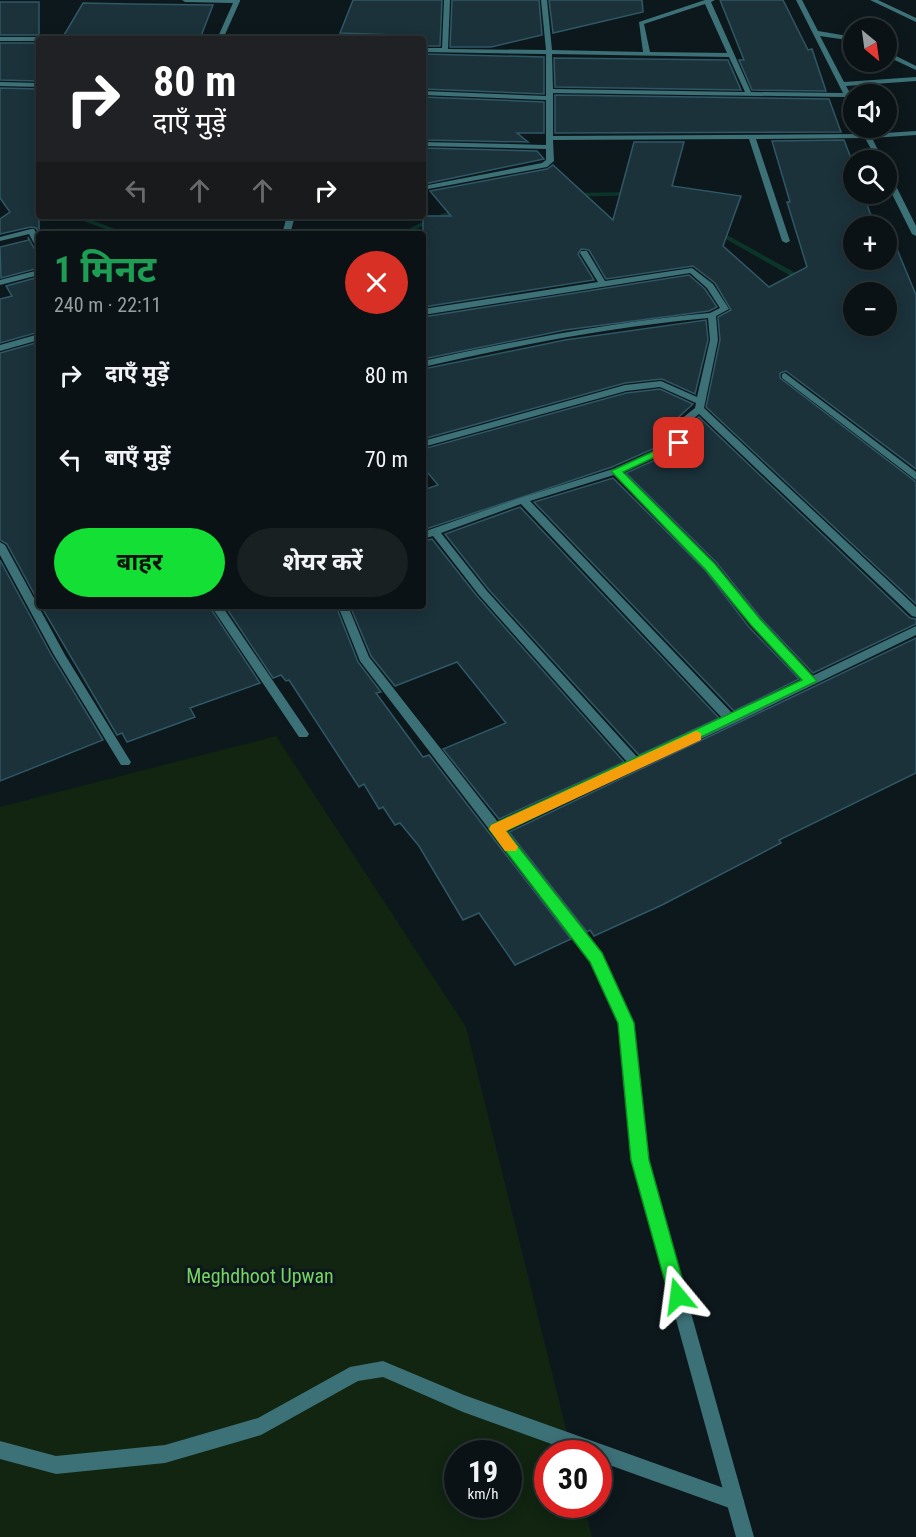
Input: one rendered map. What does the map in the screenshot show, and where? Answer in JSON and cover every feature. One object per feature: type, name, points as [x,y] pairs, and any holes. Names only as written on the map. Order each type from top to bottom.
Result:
[{"type":"street","points":[[185,0],[237,0],[221,36]]},
{"type":"street","points":[[445,51],[447,0]]},
{"type":"street","points":[[426,187],[548,164],[550,147],[549,52],[544,0]]},
{"type":"street","points":[[647,54],[642,23],[710,0],[749,94]]},
{"type":"street","points":[[799,0],[843,88]]},
{"type":"street","points":[[873,0],[916,20]]},
{"type":"street","points":[[816,33],[843,37]]},
{"type":"street","points":[[0,39],[36,39]]},
{"type":"street","points":[[426,50],[734,55]]},
{"type":"street","points":[[897,59],[916,68]]},
{"type":"street","points":[[841,84],[916,79]]},
{"type":"street","points":[[0,84],[36,85]]},
{"type":"street","points":[[426,93],[843,95]]},
{"type":"street","points":[[897,134],[916,133]]},
{"type":"street","points":[[752,136],[786,241]]},
{"type":"street","points":[[550,138],[843,136]]},
{"type":"street","points":[[426,144],[550,147]]},
{"type":"street","points":[[897,196],[916,234]]},
{"type":"street","points":[[0,239],[31,231],[36,240]]},
{"type":"street","points":[[584,253],[602,282]]},
{"type":"street","points":[[426,311],[520,295],[595,286],[602,282],[692,270],[710,286],[725,309],[712,315],[643,320],[537,337],[426,363]]},
{"type":"street","points":[[0,283],[36,273]]},
{"type":"street","points":[[636,764],[429,534],[523,500],[616,471],[679,443],[676,428],[699,406],[714,339],[712,315]]},
{"type":"street","points":[[0,348],[36,338]]},
{"type":"street","points":[[785,376],[916,477]]},
{"type":"street","points":[[426,443],[625,388],[661,384],[699,406],[916,613]]},
{"type":"street","points":[[616,471],[711,567],[755,622],[810,681]]},
{"type":"street","points":[[523,500],[731,720]]},
{"type":"street","points":[[0,545],[38,620],[77,688],[125,762]]},
{"type":"street","points":[[218,609],[303,734]]},
{"type":"street","points":[[344,609],[364,658],[596,958],[626,1023],[640,1160],[745,1537]]},
{"type":"street","points":[[496,829],[731,720],[916,630]]},
{"type":"street","points":[[0,1450],[56,1465],[165,1454],[261,1426],[356,1373],[383,1369],[463,1403],[735,1500]]},
{"type":"green space","name":"Meghdhoot Upwan","points":[[276,736],[466,1027],[569,1440],[534,1440],[534,1518],[587,1518],[592,1537],[0,1537],[0,807]]},
{"type":"building","points":[[353,0],[442,0],[440,46],[426,46],[426,36],[340,33]]},
{"type":"building","points":[[452,0],[539,0],[542,35],[491,47],[450,47]]},
{"type":"building","points":[[549,0],[642,0],[643,12],[553,33]]},
{"type":"building","points":[[720,0],[783,0],[808,50],[812,49],[826,91],[752,90],[739,60],[744,60]]},
{"type":"building","points":[[0,2],[39,2],[39,35],[0,35]]},
{"type":"building","points":[[83,3],[213,5],[201,36],[64,35]]},
{"type":"building","points":[[0,43],[36,43],[36,81],[0,80]]},
{"type":"building","points":[[426,54],[544,57],[544,94],[426,89]]},
{"type":"building","points":[[554,58],[728,60],[741,90],[555,87]]},
{"type":"building","points":[[0,88],[36,89],[36,219],[39,219],[39,231],[31,227],[0,234],[0,219],[10,212],[0,198]]},
{"type":"building","points":[[555,95],[829,99],[841,132],[555,133]]},
{"type":"building","points":[[426,97],[544,102],[544,133],[517,133],[528,142],[426,140]]},
{"type":"building","points":[[844,140],[848,150],[843,150],[843,204],[867,204],[871,216],[843,216],[843,270],[897,270],[897,249],[916,295],[916,469],[786,371],[780,373],[780,378],[916,482],[916,604],[706,407],[720,340],[718,317],[731,310],[715,283],[693,266],[606,279],[589,250],[581,249],[578,254],[594,280],[426,307],[426,231],[423,231],[423,219],[426,219],[426,216],[451,216],[430,191],[547,169],[553,165],[613,220],[634,142],[684,142],[672,186],[741,196],[723,246],[769,287],[807,267],[787,202],[790,202],[772,141]]},
{"type":"building","points":[[426,148],[537,151],[544,159],[426,184]]},
{"type":"building","points":[[28,237],[36,248],[36,269],[1,278],[0,247],[29,240]]},
{"type":"building","points":[[689,275],[705,289],[717,307],[709,311],[565,330],[426,358],[426,317]]},
{"type":"building","points":[[36,278],[36,333],[0,343],[0,299],[12,296],[6,286]]},
{"type":"building","points":[[706,320],[708,340],[695,394],[662,379],[625,383],[426,438],[426,368],[565,340]]},
{"type":"building","points":[[36,343],[36,597],[7,544],[0,540],[0,353]]},
{"type":"building","points":[[660,389],[693,404],[670,425],[671,441],[612,467],[426,529],[426,489],[438,485],[426,471],[426,448],[626,393]]},
{"type":"building","points":[[699,417],[910,618],[916,619],[916,624],[813,673],[761,618],[717,563],[626,473],[684,447],[686,443],[683,429]]},
{"type":"building","points":[[613,478],[705,570],[749,627],[799,679],[734,711],[534,502]]},
{"type":"building","points":[[520,507],[719,718],[639,755],[489,590],[445,534]]},
{"type":"building","points":[[432,539],[477,596],[624,762],[499,819],[443,749],[506,723],[457,662],[395,686],[371,656],[351,609],[426,609],[426,540]]},
{"type":"building","points":[[0,560],[52,656],[103,740],[0,781]]},
{"type":"building","points":[[43,609],[211,609],[260,683],[190,708],[195,717],[127,742],[122,733],[117,735]]},
{"type":"building","points":[[227,609],[337,609],[358,662],[381,692],[376,693],[423,757],[429,755],[571,939],[515,965],[479,913],[463,920],[419,846],[400,823],[395,825],[383,807],[379,809],[364,784],[359,787],[289,680],[286,681],[281,675],[273,678]]},
{"type":"building","points":[[916,638],[916,773],[779,840],[781,843],[662,905],[594,936],[590,930],[587,932],[509,832]]},
{"type":"waterway","points":[[573,195],[633,194]]},
{"type":"waterway","points":[[408,231],[432,219],[463,209]]},
{"type":"waterway","points":[[82,219],[117,231]]},
{"type":"waterway","points":[[714,230],[806,281]]},
{"type":"slow traffic","points":[[510,847],[496,829],[696,736]]},
{"type":"route","points":[[678,1296],[640,1160],[626,1023],[596,958],[496,829],[810,681],[755,622],[711,567],[616,471],[679,443]]}]
